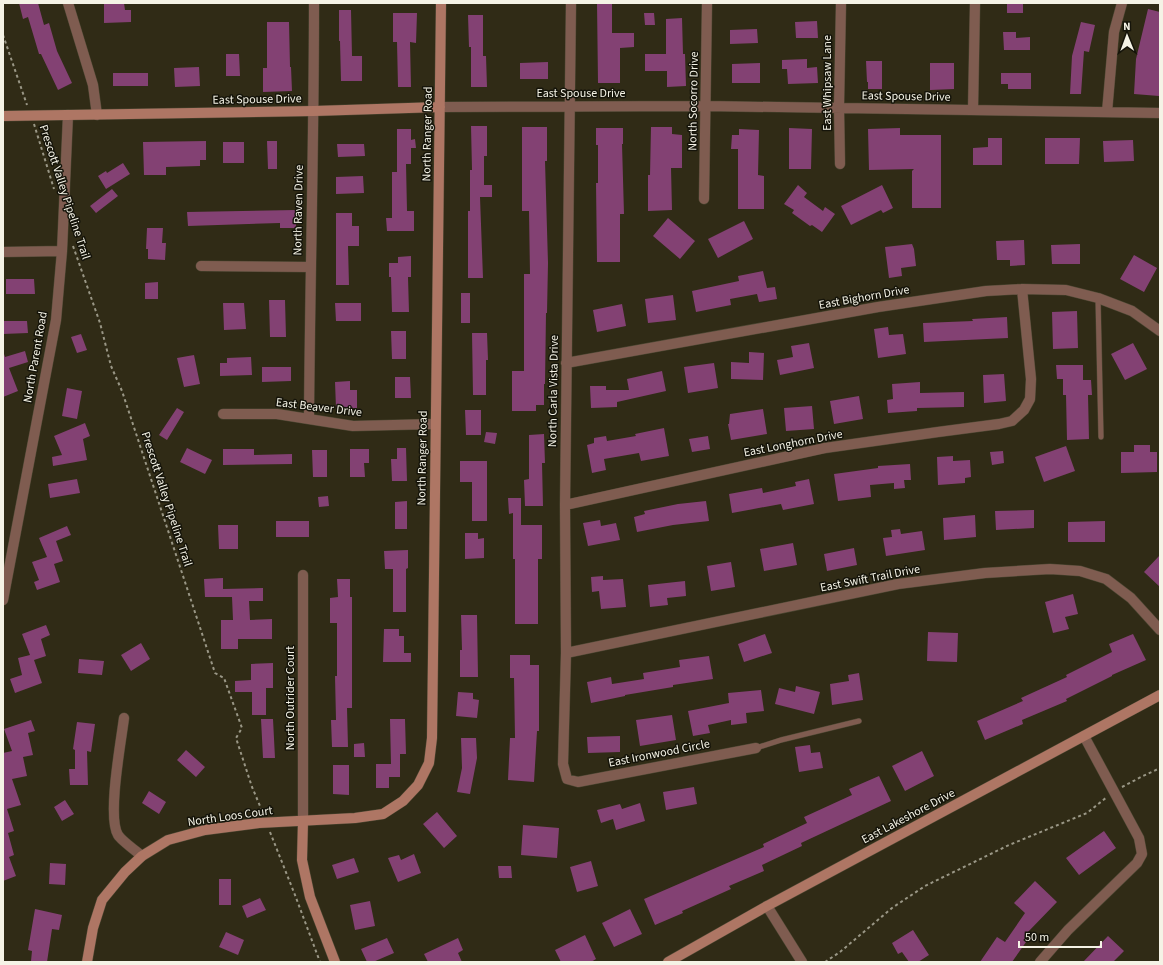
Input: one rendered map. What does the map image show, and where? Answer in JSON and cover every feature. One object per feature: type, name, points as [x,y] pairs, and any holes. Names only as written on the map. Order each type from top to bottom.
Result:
[{"type":"street","points":[[68,3],[93,85],[97,114]]},
{"type":"street","name":"North Raven Drive","points":[[309,418],[310,267],[314,111],[314,3]]},
{"type":"street","name":"North Ranger Road","points":[[303,821],[355,818],[383,814],[403,801],[418,785],[429,763],[432,738],[441,3]]},
{"type":"street","name":"North Carla Vista Drive","points":[[567,779],[563,764],[566,653],[566,363],[571,3]]},
{"type":"street","name":"North Socorro Drive","points":[[704,199],[707,3]]},
{"type":"street","name":"East Whipsaw Lane","points":[[840,164],[839,107],[841,3]]},
{"type":"street","points":[[973,110],[975,3]]},
{"type":"street","points":[[1108,112],[1114,32],[1122,3]]},
{"type":"street","name":"East Spouse Drive","points":[[3,116],[314,111],[440,107],[570,106],[839,107],[1160,113]]},
{"type":"street","name":"North Parent Road","points":[[3,600],[56,320],[62,251],[68,115]]},
{"type":"street","points":[[3,252],[62,251]]},
{"type":"street","points":[[201,266],[310,267]]},
{"type":"street","name":"East Bighorn Drive","points":[[566,363],[878,307],[986,291],[1022,289],[1066,290],[1098,298],[1132,311],[1160,331]]},
{"type":"street","name":"East Longhorn Drive","points":[[565,505],[825,448],[1012,421],[1024,410],[1030,399],[1031,379],[1022,289]]},
{"type":"street","name":"East Beaver Drive","points":[[223,414],[278,414],[353,426],[435,424]]},
{"type":"street","name":"East Swift Trail Drive","points":[[566,653],[898,584],[985,573],[1050,569],[1080,571],[1106,579],[1131,598],[1160,630]]},
{"type":"street","name":"North Outrider Court","points":[[303,575],[303,821]]},
{"type":"street","name":"East Lakeshore Drive","points":[[668,962],[767,906],[1160,695]]},
{"type":"street","points":[[124,718],[115,784],[114,823],[118,835],[142,856]]},
{"type":"street","points":[[1040,962],[1068,930],[1137,863],[1142,854],[1139,838],[1084,736]]},
{"type":"street","name":"East Ironwood Circle","points":[[567,779],[578,782],[756,748]]},
{"type":"street","points":[[303,821],[302,860],[310,896],[335,962]]},
{"type":"street","name":"North Loos Court","points":[[87,962],[93,928],[102,900],[125,872],[142,856],[168,840],[205,830],[267,823],[303,821]]},
{"type":"street","points":[[767,906],[802,962]]},
{"type":"lane","points":[[1098,298],[1101,437]]},
{"type":"lane","points":[[756,748],[781,740],[858,721]]},
{"type":"path","name":"Prescott Valley Pipeline Trail","points":[[3,35],[31,115],[54,190]]},
{"type":"path","name":"Prescott Valley Pipeline Trail","points":[[71,242],[100,323],[111,366],[122,391],[215,673],[224,678],[242,728],[236,738],[252,787],[320,962]]},
{"type":"path","points":[[825,962],[840,952],[892,908],[925,886],[1009,845],[1087,813],[1114,792],[1160,768]]},
{"type":"building","points":[[19,3],[38,3],[44,25],[49,23],[57,51],[72,83],[58,90],[41,54],[39,54],[28,17],[23,19]]},
{"type":"building","points":[[104,3],[124,3],[125,10],[131,10],[131,22],[104,23]]},
{"type":"building","points":[[597,3],[612,3],[612,33],[634,33],[634,47],[620,48],[620,83],[598,83]]},
{"type":"building","points":[[1007,3],[1023,3],[1023,13],[1007,13]]},
{"type":"building","points":[[1148,9],[1160,12],[1159,96],[1134,94],[1136,59]]},
{"type":"building","points":[[339,10],[351,10],[352,56],[362,56],[362,81],[341,81]]},
{"type":"building","points":[[393,13],[417,13],[416,43],[410,42],[411,87],[398,87],[397,42],[393,42]]},
{"type":"building","points":[[644,13],[654,13],[655,25],[645,25]]},
{"type":"building","points":[[468,15],[483,15],[483,56],[486,56],[487,87],[471,87],[471,47],[469,47]]},
{"type":"building","points":[[682,18],[686,86],[667,87],[667,71],[645,71],[645,54],[666,54],[666,19]]},
{"type":"building","points":[[817,21],[818,38],[796,38],[795,22]]},
{"type":"building","points":[[267,22],[289,22],[292,91],[263,92],[263,68],[267,68]]},
{"type":"building","points":[[1081,22],[1095,25],[1089,52],[1084,51],[1081,94],[1070,94],[1072,56]]},
{"type":"building","points":[[757,29],[758,43],[730,44],[730,30]]},
{"type":"building","points":[[1003,32],[1016,32],[1016,38],[1030,37],[1030,50],[1004,50]]},
{"type":"building","points":[[226,54],[239,54],[240,76],[226,76]]},
{"type":"building","points":[[807,59],[807,68],[817,67],[818,83],[788,84],[787,69],[782,69],[782,60]]},
{"type":"building","points":[[866,61],[882,61],[882,89],[868,89]]},
{"type":"building","points":[[548,62],[548,79],[520,79],[520,63]]},
{"type":"building","points":[[760,63],[760,83],[732,83],[732,64]]},
{"type":"building","points":[[930,63],[954,63],[954,89],[930,90]]},
{"type":"building","points":[[199,67],[200,86],[175,87],[174,68]]},
{"type":"building","points":[[113,73],[148,73],[148,86],[113,86]]},
{"type":"building","points":[[1001,73],[1031,73],[1031,89],[1008,89],[1008,84],[1001,84]]},
{"type":"building","points":[[471,126],[487,126],[487,156],[484,156],[484,185],[492,185],[492,197],[480,197],[483,278],[468,278],[468,211],[470,211],[470,170],[472,170]]},
{"type":"building","points":[[522,127],[547,127],[547,161],[545,161],[548,263],[545,384],[544,405],[536,405],[536,411],[512,411],[512,371],[524,371],[524,274],[530,274],[529,211],[522,211]]},
{"type":"building","points":[[651,127],[672,127],[672,134],[682,135],[682,168],[671,168],[672,210],[648,211],[648,175],[650,175]]},
{"type":"building","points":[[596,128],[623,128],[624,214],[620,214],[620,262],[597,262],[596,183],[598,183],[598,145],[596,145]]},
{"type":"building","points":[[789,128],[812,129],[811,169],[789,169]]},
{"type":"building","points":[[900,128],[900,135],[941,135],[941,208],[912,208],[912,171],[914,169],[869,170],[868,129]]},
{"type":"building","points":[[397,129],[411,129],[411,140],[415,139],[416,148],[411,148],[411,164],[406,164],[407,211],[414,211],[414,231],[387,231],[386,218],[392,218],[392,172],[397,172]]},
{"type":"building","points":[[739,129],[759,130],[758,175],[764,176],[764,209],[738,209],[738,149],[731,149],[732,135],[739,135]]},
{"type":"building","points":[[988,138],[1002,138],[1002,165],[973,165],[973,148],[988,147]]},
{"type":"building","points":[[1045,138],[1080,138],[1079,164],[1045,164]]},
{"type":"building","points":[[1133,140],[1134,161],[1104,162],[1103,141]]},
{"type":"building","points":[[206,141],[206,160],[200,160],[200,166],[166,167],[166,175],[144,175],[143,142]]},
{"type":"building","points":[[267,141],[277,141],[277,169],[268,169]]},
{"type":"building","points":[[223,142],[244,142],[244,163],[223,163]]},
{"type":"building","points":[[337,144],[364,144],[365,156],[338,157]]},
{"type":"building","points":[[123,163],[130,174],[106,189],[98,176],[106,171],[107,173]]},
{"type":"building","points":[[363,176],[364,193],[336,194],[336,177]]},
{"type":"building","points":[[798,185],[807,193],[804,197],[823,211],[825,207],[835,214],[822,232],[812,225],[810,226],[792,213],[794,210],[784,204]]},
{"type":"building","points":[[882,185],[893,208],[883,213],[881,210],[851,225],[841,206]]},
{"type":"building","points":[[112,189],[118,196],[96,213],[90,206]]},
{"type":"building","points":[[296,210],[296,228],[280,228],[280,223],[188,226],[187,212]]},
{"type":"building","points":[[336,213],[352,213],[352,226],[359,226],[359,246],[348,246],[349,285],[336,285]]},
{"type":"building","points":[[668,218],[695,241],[680,259],[653,236]]},
{"type":"building","points":[[744,221],[753,239],[718,258],[708,239]]},
{"type":"building","points":[[147,228],[163,228],[162,243],[166,243],[165,260],[148,259],[148,249],[146,249]]},
{"type":"building","points":[[1024,240],[1025,265],[1010,266],[1010,260],[997,260],[996,241]]},
{"type":"building","points":[[912,244],[916,266],[901,268],[902,276],[889,278],[885,247]]},
{"type":"building","points":[[1080,244],[1080,264],[1052,264],[1051,245]]},
{"type":"building","points":[[1134,255],[1157,268],[1144,292],[1120,279]]},
{"type":"building","points":[[411,256],[411,277],[408,277],[409,312],[392,312],[389,263],[398,263],[398,257]]},
{"type":"building","points":[[763,271],[767,288],[775,287],[777,299],[759,302],[757,294],[730,299],[731,305],[696,312],[692,291],[739,281],[738,276]]},
{"type":"building","points":[[6,279],[34,279],[35,294],[6,294]]},
{"type":"building","points":[[158,282],[158,299],[145,299],[145,283]]},
{"type":"building","points":[[461,293],[470,293],[470,323],[461,323]]},
{"type":"building","points":[[673,295],[676,320],[648,323],[645,299]]},
{"type":"building","points":[[269,300],[285,300],[286,337],[270,337]]},
{"type":"building","points":[[223,303],[244,303],[246,329],[224,330]]},
{"type":"building","points":[[335,303],[361,303],[361,321],[336,321]]},
{"type":"building","points":[[622,304],[626,326],[597,332],[593,310]]},
{"type":"building","points":[[1077,311],[1078,348],[1053,349],[1052,312]]},
{"type":"building","points":[[1007,317],[1008,338],[924,342],[923,323],[973,321],[972,319]]},
{"type":"building","points":[[3,321],[27,321],[28,333],[3,334]]},
{"type":"building","points":[[888,327],[889,335],[903,334],[906,354],[878,358],[874,329]]},
{"type":"building","points":[[391,331],[406,331],[406,359],[392,359]]},
{"type":"building","points":[[472,333],[487,333],[488,360],[486,360],[486,395],[473,395]]},
{"type":"building","points":[[81,334],[87,350],[77,353],[71,337]]},
{"type":"building","points":[[809,343],[814,368],[780,375],[777,360],[793,357],[791,346]]},
{"type":"building","points":[[1133,343],[1147,369],[1125,380],[1111,354]]},
{"type":"building","points":[[25,351],[28,362],[9,368],[18,391],[3,397],[3,354],[5,357]]},
{"type":"building","points":[[749,352],[764,353],[763,380],[731,379],[731,362],[749,363]]},
{"type":"building","points":[[194,355],[200,384],[184,387],[177,358]]},
{"type":"building","points":[[251,357],[252,375],[220,376],[220,363],[227,363],[227,358]]},
{"type":"building","points":[[714,363],[718,388],[688,393],[684,367]]},
{"type":"building","points":[[1056,365],[1083,365],[1083,380],[1091,380],[1092,395],[1088,395],[1089,439],[1067,440],[1066,395],[1063,395],[1063,379],[1057,379]]},
{"type":"building","points":[[262,367],[291,367],[291,381],[262,382]]},
{"type":"building","points":[[662,371],[666,391],[617,402],[617,407],[591,408],[590,386],[606,386],[606,390],[629,390],[627,379]]},
{"type":"building","points":[[1004,374],[1006,401],[984,403],[983,375]]},
{"type":"building","points":[[395,377],[410,377],[411,398],[395,398]]},
{"type":"building","points":[[350,381],[350,390],[357,390],[357,408],[336,408],[335,382]]},
{"type":"building","points":[[920,382],[920,393],[964,392],[964,407],[917,408],[917,411],[888,413],[887,400],[893,399],[892,384]]},
{"type":"building","points":[[67,388],[82,391],[77,419],[62,416]]},
{"type":"building","points":[[859,396],[863,419],[834,424],[830,401]]},
{"type":"building","points":[[812,406],[814,429],[786,431],[784,408]]},
{"type":"building","points":[[177,408],[184,412],[167,440],[159,435]]},
{"type":"building","points":[[763,409],[767,434],[731,440],[728,424],[730,414]]},
{"type":"building","points":[[465,410],[481,410],[481,435],[466,435]]},
{"type":"building","points":[[85,423],[90,436],[83,439],[87,460],[53,466],[52,457],[62,455],[54,436]]},
{"type":"building","points":[[664,428],[669,456],[641,461],[639,453],[604,459],[606,470],[592,473],[587,445],[594,443],[594,438],[606,436],[607,441],[636,436],[635,434]]},
{"type":"building","points":[[486,432],[497,433],[495,444],[484,442]]},
{"type":"building","points":[[544,434],[545,463],[542,463],[543,506],[525,506],[524,480],[529,479],[529,435]]},
{"type":"building","points":[[708,436],[710,449],[692,452],[689,439]]},
{"type":"building","points":[[1134,445],[1150,445],[1150,452],[1157,452],[1157,472],[1121,473],[1121,452],[1134,452]]},
{"type":"building","points":[[1066,446],[1075,471],[1044,482],[1035,457]]},
{"type":"building","points":[[187,448],[212,460],[205,474],[180,462]]},
{"type":"building","points":[[397,448],[406,448],[407,481],[392,481],[391,459],[397,459]]},
{"type":"building","points":[[223,449],[254,449],[254,455],[292,454],[292,464],[223,465]]},
{"type":"building","points":[[350,449],[369,449],[369,463],[364,463],[365,477],[350,477]]},
{"type":"building","points":[[312,450],[327,450],[327,477],[313,477]]},
{"type":"building","points":[[1003,451],[1004,463],[992,465],[990,452]]},
{"type":"building","points":[[953,456],[953,461],[970,460],[971,477],[965,478],[965,483],[938,485],[937,457]]},
{"type":"building","points":[[460,461],[487,461],[487,521],[472,521],[472,482],[460,482]]},
{"type":"building","points":[[910,464],[911,480],[904,480],[905,488],[894,489],[894,483],[870,485],[871,497],[838,501],[834,474],[878,468],[878,466]]},
{"type":"building","points":[[77,479],[80,493],[50,498],[48,484]]},
{"type":"building","points":[[809,479],[814,504],[783,510],[781,504],[732,513],[729,494],[762,488],[763,493],[796,486],[795,482]]},
{"type":"building","points":[[328,496],[329,506],[319,507],[318,497]]},
{"type":"building","points":[[508,498],[521,498],[521,525],[542,525],[542,559],[538,559],[538,624],[515,624],[513,513],[509,514]]},
{"type":"building","points":[[407,501],[407,529],[395,529],[395,502]]},
{"type":"building","points":[[706,501],[709,521],[673,525],[637,532],[634,517],[645,514],[644,511],[678,504]]},
{"type":"building","points":[[1034,510],[1034,528],[996,530],[995,511]]},
{"type":"building","points":[[975,515],[976,537],[944,540],[943,518]]},
{"type":"building","points":[[600,520],[601,526],[616,523],[620,540],[588,546],[583,523]]},
{"type":"building","points":[[276,521],[309,521],[309,537],[276,537]]},
{"type":"building","points":[[1105,521],[1105,542],[1068,542],[1068,522]]},
{"type":"building","points":[[218,525],[238,525],[238,549],[219,549]]},
{"type":"building","points":[[67,526],[71,535],[56,541],[63,561],[54,564],[60,582],[37,590],[34,582],[39,580],[32,562],[47,557],[39,538]]},
{"type":"building","points":[[900,529],[901,534],[922,531],[925,550],[886,556],[883,538],[892,537],[891,530]]},
{"type":"building","points":[[465,533],[478,533],[478,539],[484,538],[484,558],[465,559]]},
{"type":"building","points":[[793,543],[797,565],[764,571],[760,549]]},
{"type":"building","points":[[854,548],[857,565],[827,571],[824,554]]},
{"type":"building","points":[[408,550],[408,568],[406,569],[406,612],[393,612],[393,569],[385,569],[384,551]]},
{"type":"building","points":[[1160,555],[1160,587],[1144,572]]},
{"type":"building","points":[[731,562],[735,587],[711,591],[707,566]]},
{"type":"building","points":[[603,576],[603,580],[623,579],[626,607],[601,609],[599,591],[592,592],[591,577]]},
{"type":"building","points":[[223,578],[223,589],[263,588],[263,601],[249,601],[250,620],[272,619],[272,639],[238,639],[238,649],[221,649],[221,620],[233,620],[232,597],[205,597],[204,579]]},
{"type":"building","points":[[337,579],[350,579],[350,597],[352,597],[352,708],[347,708],[348,747],[332,747],[331,720],[336,720],[335,676],[337,676],[337,623],[330,623],[330,598],[338,597]]},
{"type":"building","points":[[685,581],[686,596],[667,598],[668,605],[650,607],[648,585]]},
{"type":"building","points":[[1073,594],[1078,614],[1065,617],[1069,629],[1053,633],[1045,602]]},
{"type":"building","points":[[461,615],[477,615],[478,677],[460,677],[460,650],[462,650]]},
{"type":"building","points":[[46,625],[50,635],[41,639],[46,656],[34,660],[42,683],[15,693],[10,679],[22,675],[18,658],[30,655],[22,634]]},
{"type":"building","points":[[384,629],[399,629],[399,636],[404,636],[404,653],[411,653],[411,662],[383,662]]},
{"type":"building","points":[[928,632],[958,633],[957,662],[927,661]]},
{"type":"building","points":[[765,634],[772,653],[744,662],[738,644]]},
{"type":"building","points":[[1133,634],[1146,660],[1112,675],[1066,699],[1067,701],[1022,720],[1023,724],[985,740],[977,721],[1023,701],[1021,698],[1067,677],[1066,675],[1112,652],[1109,644]]},
{"type":"building","points":[[141,643],[150,659],[131,671],[121,655]]},
{"type":"building","points":[[510,655],[530,655],[530,665],[539,665],[539,731],[537,731],[534,782],[508,780],[510,738],[515,738],[514,678],[510,678]]},
{"type":"building","points":[[709,656],[713,679],[673,685],[673,687],[625,695],[591,703],[587,682],[611,677],[612,684],[644,679],[643,673],[680,667],[679,660]]},
{"type":"building","points":[[79,659],[104,661],[102,675],[78,673]]},
{"type":"building","points":[[273,663],[273,688],[266,688],[266,715],[252,715],[252,692],[235,692],[235,681],[251,680],[251,664]]},
{"type":"building","points":[[859,673],[863,700],[832,705],[830,684],[849,681],[848,675]]},
{"type":"building","points":[[796,686],[820,692],[814,714],[775,704],[779,688],[795,692]]},
{"type":"building","points":[[761,690],[764,711],[746,713],[747,723],[731,725],[731,720],[708,725],[710,733],[693,736],[688,711],[729,703],[728,693]]},
{"type":"building","points":[[458,692],[473,693],[473,699],[479,700],[477,718],[456,716]]},
{"type":"building","points":[[672,715],[676,740],[640,746],[636,720]]},
{"type":"building","points":[[261,719],[273,719],[275,758],[263,758]]},
{"type":"building","points":[[390,719],[405,719],[406,754],[400,754],[400,777],[389,777],[389,788],[376,788],[376,764],[391,764]]},
{"type":"building","points":[[31,720],[35,731],[28,733],[33,755],[23,757],[27,776],[12,779],[21,805],[7,809],[14,831],[8,833],[14,855],[9,857],[16,876],[3,881],[3,753],[12,751],[4,729]]},
{"type":"building","points":[[77,722],[95,724],[91,752],[87,751],[88,785],[70,785],[69,769],[75,769],[75,750],[73,749]]},
{"type":"building","points":[[620,736],[620,752],[588,753],[587,737]]},
{"type":"building","points":[[461,738],[476,738],[477,758],[470,794],[457,792],[462,768]]},
{"type":"building","points":[[364,743],[365,757],[354,757],[354,744]]},
{"type":"building","points":[[810,745],[811,753],[820,752],[823,768],[799,772],[795,747]]},
{"type":"building","points":[[186,750],[205,767],[196,777],[177,760]]},
{"type":"building","points":[[922,751],[934,776],[905,791],[892,766]]},
{"type":"building","points":[[333,765],[349,765],[349,795],[333,794]]},
{"type":"building","points":[[879,776],[891,801],[801,843],[802,846],[762,865],[764,871],[729,886],[731,889],[655,925],[644,899],[764,847],[763,844],[807,823],[804,817],[852,795],[849,789]]},
{"type":"building","points":[[694,787],[697,804],[666,810],[663,792]]},
{"type":"building","points":[[149,791],[166,802],[159,814],[142,803]]},
{"type":"building","points":[[65,800],[74,814],[62,821],[54,807]]},
{"type":"building","points":[[640,803],[645,821],[616,830],[613,819],[601,823],[597,810],[620,804],[622,809]]},
{"type":"building","points":[[437,812],[457,836],[444,848],[423,824]]},
{"type":"building","points":[[523,825],[559,828],[557,858],[521,855]]},
{"type":"building","points":[[1104,831],[1116,848],[1079,875],[1066,858]]},
{"type":"building","points":[[414,854],[421,873],[398,882],[388,858],[399,855],[401,860]]},
{"type":"building","points":[[354,858],[359,872],[337,879],[332,865]]},
{"type":"building","points":[[591,861],[598,886],[577,892],[570,867]]},
{"type":"building","points":[[50,863],[66,864],[65,885],[49,884]]},
{"type":"building","points":[[498,866],[511,866],[512,878],[499,878]]},
{"type":"building","points":[[219,879],[231,879],[231,905],[219,905]]},
{"type":"building","points":[[1035,881],[1057,902],[1027,933],[1031,935],[1012,962],[980,962],[997,937],[1005,942],[1025,913],[1014,903]]},
{"type":"building","points":[[260,898],[266,910],[247,918],[242,906]]},
{"type":"building","points":[[370,901],[375,926],[355,930],[350,905]]},
{"type":"building","points":[[35,909],[62,915],[59,930],[52,929],[47,962],[31,961],[32,951],[28,950]]},
{"type":"building","points":[[630,909],[642,934],[614,947],[602,923]]},
{"type":"building","points":[[913,930],[929,955],[918,962],[909,962],[902,952],[898,954],[892,943]]},
{"type":"building","points":[[226,932],[244,940],[238,955],[219,947]]},
{"type":"building","points":[[585,935],[596,959],[591,962],[561,962],[555,950]]},
{"type":"building","points":[[1108,936],[1124,951],[1113,962],[1083,962]]},
{"type":"building","points":[[387,938],[394,953],[373,962],[367,962],[361,949]]},
{"type":"building","points":[[458,938],[463,950],[458,953],[462,962],[428,962],[424,954]]}]
